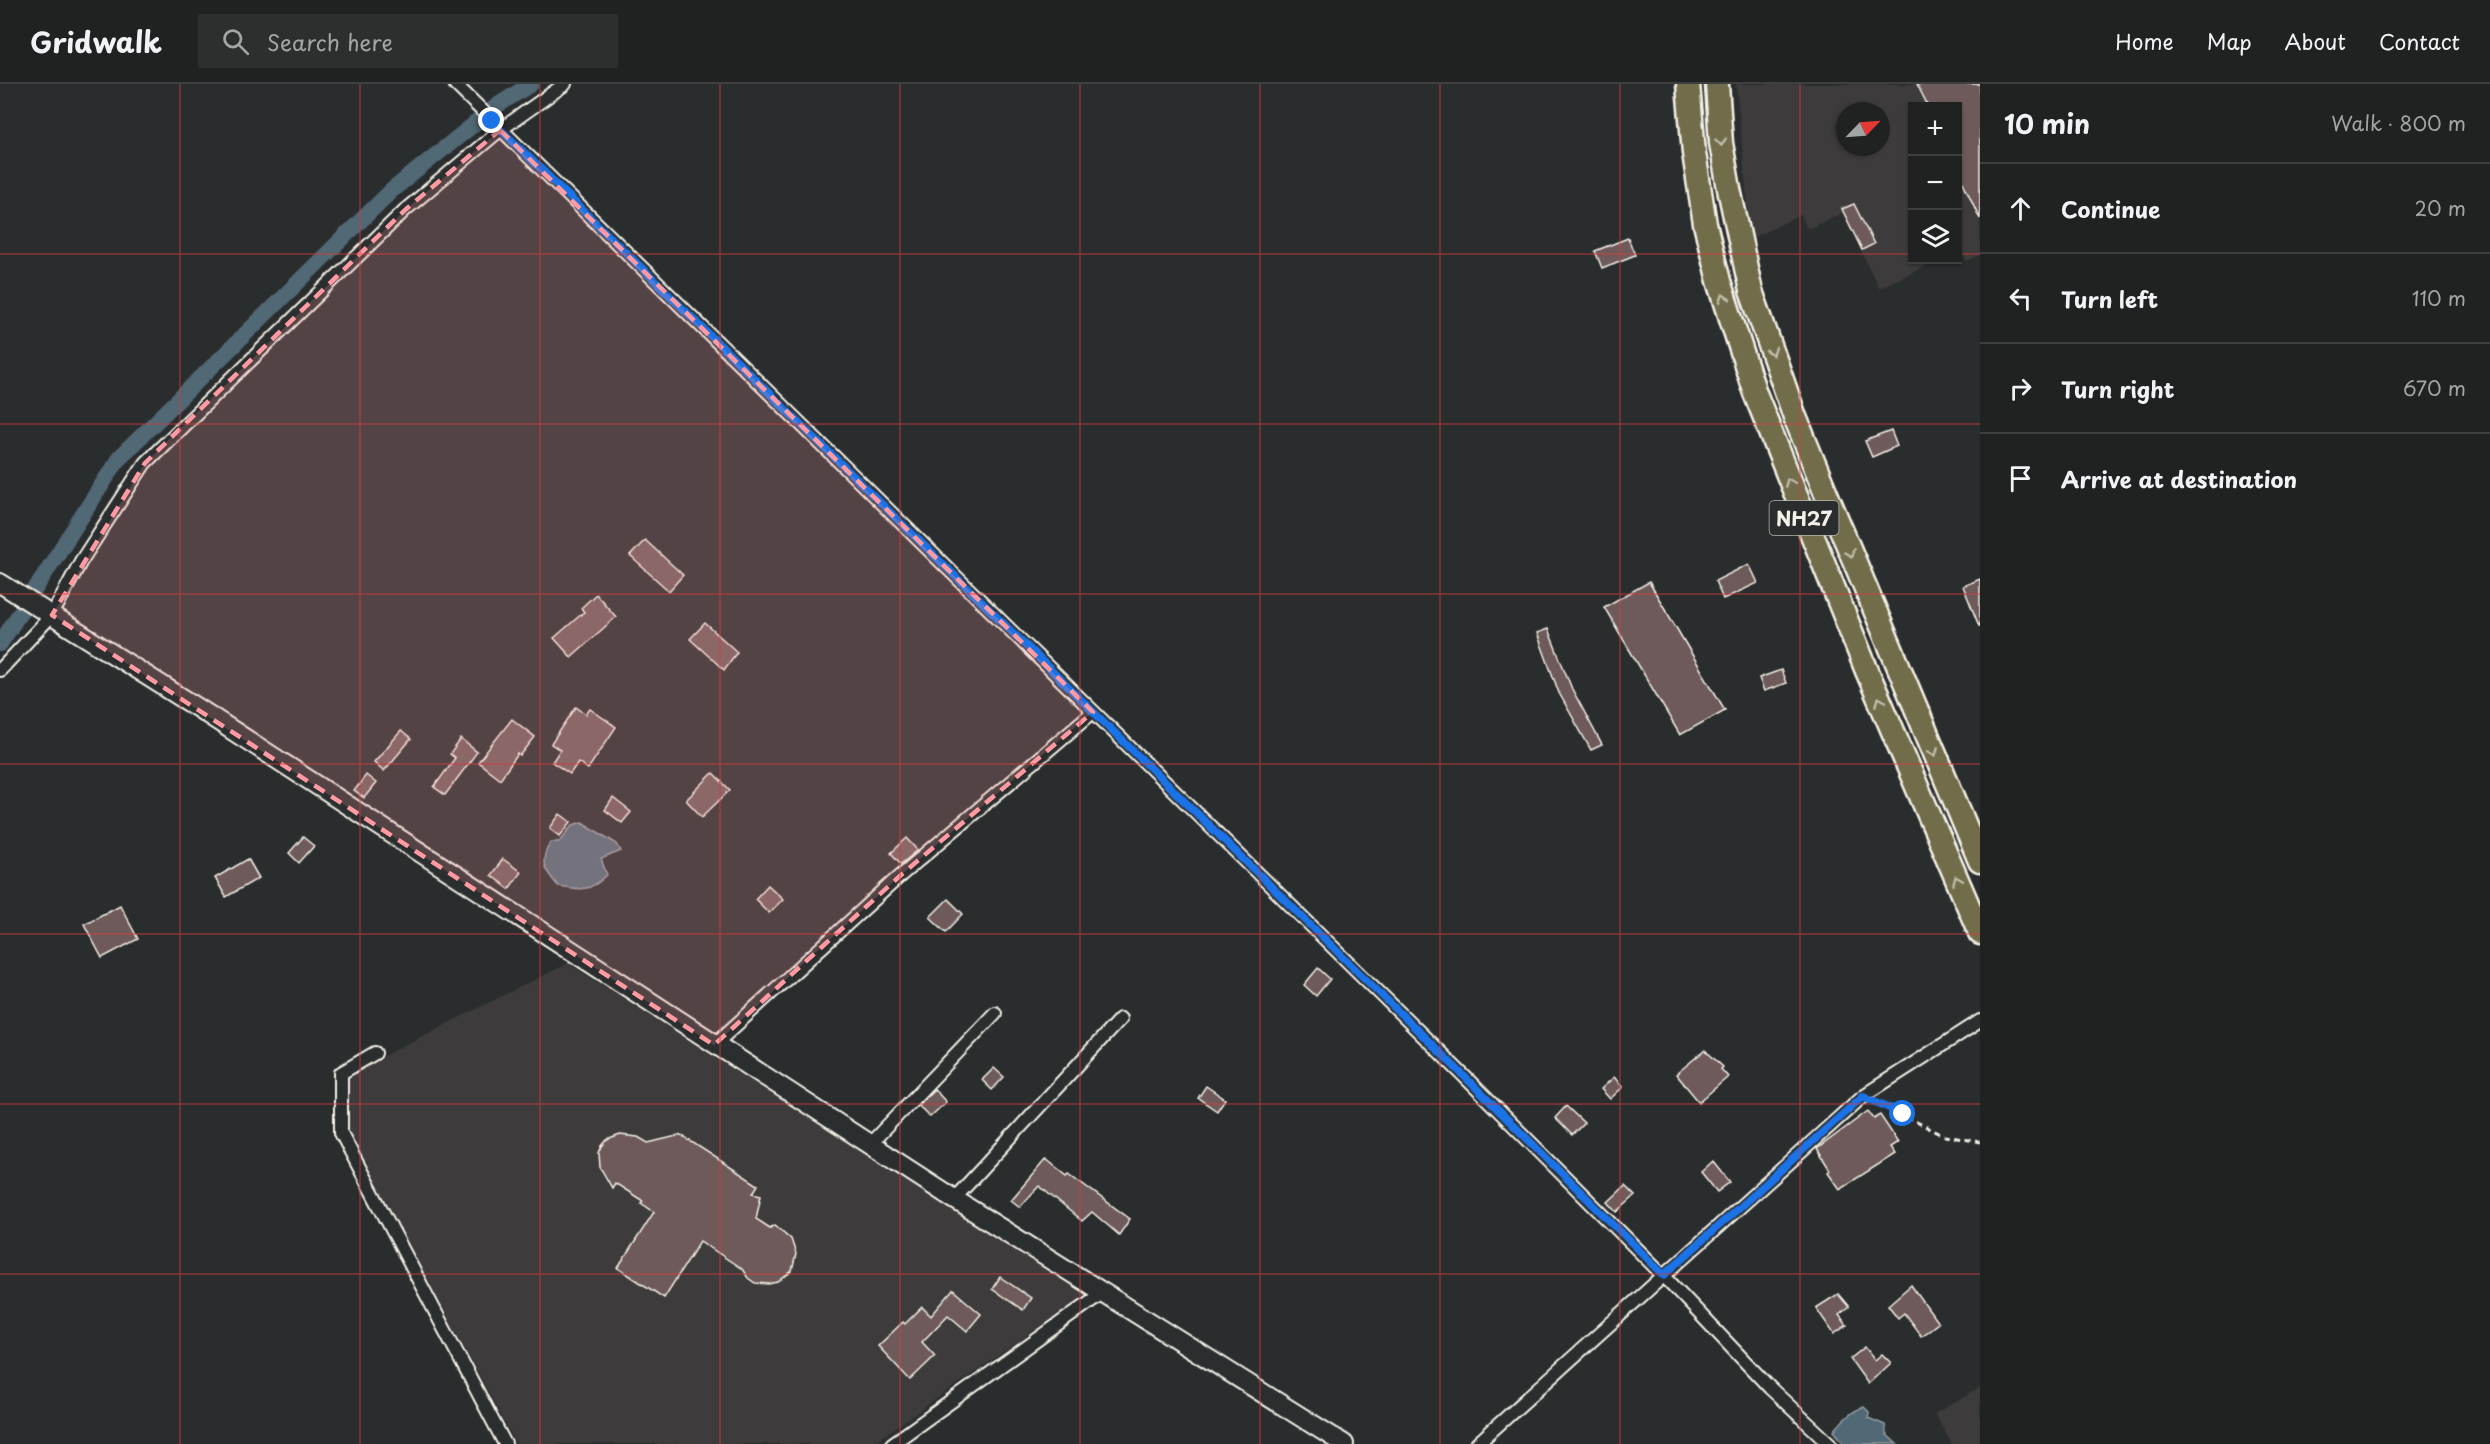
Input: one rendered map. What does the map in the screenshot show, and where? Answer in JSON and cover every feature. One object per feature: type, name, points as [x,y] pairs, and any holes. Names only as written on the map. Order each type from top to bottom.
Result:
[{"type":"highway","name":"NH27","points":[[1688,84],[1694,153],[1705,224],[1719,281],[1755,393],[1858,651],[1980,933]]},
{"type":"highway","name":"NH27","points":[[1717,84],[1721,143],[1729,189],[1751,291],[1767,339],[1828,498],[1980,861]]},
{"type":"street","points":[[455,84],[1463,1075],[1664,1275],[1770,1388],[1830,1444]]},
{"type":"street","points":[[0,670],[81,561],[145,463],[405,210],[496,126],[565,84]]},
{"type":"street","points":[[0,583],[954,1199],[1344,1444]]},
{"type":"street","points":[[714,1045],[901,875],[1093,712]]},
{"type":"street","points":[[870,1144],[995,1012]]},
{"type":"street","points":[[954,1199],[1120,1019]]},
{"type":"street","points":[[1478,1444],[1863,1096],[1980,1021]]},
{"type":"street","points":[[375,1053],[341,1073],[341,1133],[506,1444]]},
{"type":"street","points":[[892,1444],[1102,1293]]},
{"type":"path","points":[[1863,1096],[1945,1136],[1980,1142]]},
{"type":"highlighted area","points":[[500,130],[1093,712],[901,875],[714,1045],[52,615],[145,463],[405,210]]},
{"type":"shaded area","points":[[1736,84],[1980,84],[1980,255],[1967,261],[1962,252],[1962,102],[1908,102],[1908,264],[1930,264],[1879,288],[1842,213],[1807,229],[1801,215],[1751,238]]},
{"type":"shaded area","points":[[568,963],[1087,1294],[872,1444],[516,1444],[347,1130],[347,1074]]},
{"type":"shaded area","points":[[1980,1388],[1980,1444],[1952,1444],[1934,1414]]},
{"type":"water","points":[[582,822],[617,844],[621,851],[601,859],[607,875],[601,881],[590,887],[579,889],[558,886],[544,865],[547,849],[551,842],[559,842],[573,825]]},
{"type":"water","points":[[1864,1407],[1869,1412],[1868,1418],[1885,1425],[1886,1434],[1897,1444],[1845,1444],[1834,1431],[1851,1414]]},
{"type":"building","points":[[1917,84],[1980,84],[1980,219],[1962,180],[1962,102],[1926,102]]},
{"type":"building","points":[[1854,204],[1874,244],[1862,250],[1842,209]]},
{"type":"building","points":[[1628,238],[1635,255],[1602,268],[1595,251]]},
{"type":"building","points":[[1891,431],[1897,446],[1872,457],[1865,441]]},
{"type":"building","points":[[645,540],[683,575],[669,591],[630,556]]},
{"type":"building","points":[[1749,564],[1758,583],[1723,599],[1715,581]]},
{"type":"building","points":[[1980,579],[1980,626],[1979,626],[1963,586]]},
{"type":"building","points":[[1649,582],[1725,710],[1680,735],[1604,607]]},
{"type":"building","points":[[596,594],[616,617],[571,657],[554,638],[584,612],[581,608]]},
{"type":"building","points":[[705,623],[737,652],[724,670],[690,639]]},
{"type":"building","points":[[1548,629],[1572,689],[1602,745],[1591,750],[1559,693],[1537,633]]},
{"type":"building","points":[[1781,670],[1786,683],[1764,691],[1759,678]]},
{"type":"building","points":[[576,707],[586,714],[590,709],[616,727],[588,769],[578,762],[570,774],[552,762],[560,750],[551,744]]},
{"type":"building","points":[[512,719],[535,737],[520,756],[518,754],[500,779],[478,762]]},
{"type":"building","points":[[401,731],[411,739],[384,771],[374,762]]},
{"type":"building","points":[[461,739],[477,752],[445,795],[434,787],[455,758],[450,754]]},
{"type":"building","points":[[713,773],[730,790],[702,817],[686,800]]},
{"type":"building","points":[[366,775],[376,783],[364,798],[354,791]]},
{"type":"building","points":[[613,798],[631,812],[622,823],[605,810]]},
{"type":"building","points":[[560,814],[571,822],[560,836],[550,828]]},
{"type":"building","points":[[303,837],[314,846],[299,863],[289,853]]},
{"type":"building","points":[[907,838],[918,850],[901,864],[891,853]]},
{"type":"building","points":[[248,859],[259,878],[226,897],[215,878]]},
{"type":"building","points":[[503,859],[521,872],[509,889],[491,875]]},
{"type":"building","points":[[768,885],[783,899],[769,913],[755,899]]},
{"type":"building","points":[[948,899],[963,914],[946,932],[930,917]]},
{"type":"building","points":[[120,905],[138,939],[102,958],[84,924]]},
{"type":"building","points":[[1318,968],[1330,979],[1316,996],[1304,985]]},
{"type":"building","points":[[1705,1050],[1723,1067],[1721,1069],[1728,1077],[1699,1102],[1676,1074]]},
{"type":"building","points":[[994,1068],[1004,1077],[992,1090],[982,1080]]},
{"type":"building","points":[[1614,1077],[1623,1087],[1610,1099],[1601,1089]]},
{"type":"building","points":[[1206,1086],[1225,1099],[1217,1111],[1198,1098]]},
{"type":"building","points":[[934,1089],[946,1102],[930,1117],[918,1105]]},
{"type":"building","points":[[1566,1106],[1584,1123],[1572,1135],[1555,1118]]},
{"type":"building","points":[[1868,1111],[1874,1119],[1880,1115],[1898,1142],[1890,1147],[1895,1154],[1840,1189],[1828,1172],[1830,1170],[1817,1149]]},
{"type":"building","points":[[620,1135],[638,1137],[648,1143],[681,1135],[758,1185],[753,1193],[761,1195],[756,1219],[770,1228],[775,1225],[791,1239],[796,1254],[792,1271],[778,1282],[755,1283],[742,1269],[700,1241],[664,1298],[618,1268],[654,1212],[641,1203],[643,1201],[615,1183],[612,1188],[600,1167],[599,1153],[602,1146],[607,1140]]},
{"type":"building","points":[[1046,1159],[1130,1219],[1119,1235],[1092,1212],[1082,1221],[1039,1186],[1020,1207],[1011,1200]]},
{"type":"building","points":[[1713,1161],[1730,1182],[1717,1192],[1701,1172]]},
{"type":"building","points":[[1625,1186],[1635,1196],[1617,1212],[1608,1202]]},
{"type":"building","points":[[1000,1277],[1031,1298],[1023,1310],[992,1289]]},
{"type":"building","points":[[1911,1285],[1938,1323],[1921,1336],[1904,1313],[1898,1318],[1888,1305]]},
{"type":"building","points":[[953,1290],[981,1314],[967,1331],[948,1315],[922,1342],[935,1356],[910,1380],[878,1346],[922,1307],[931,1316]]},
{"type":"building","points":[[1838,1294],[1849,1307],[1839,1315],[1847,1325],[1834,1334],[1816,1308]]},
{"type":"building","points":[[1865,1347],[1875,1360],[1882,1354],[1891,1363],[1868,1384],[1850,1359]]},
{"type":"waterway","points":[[0,644],[119,458],[391,191],[498,105],[531,84]]},
{"type":"route","points":[[492,121],[1664,1275],[1863,1096],[1903,1114]]}]
